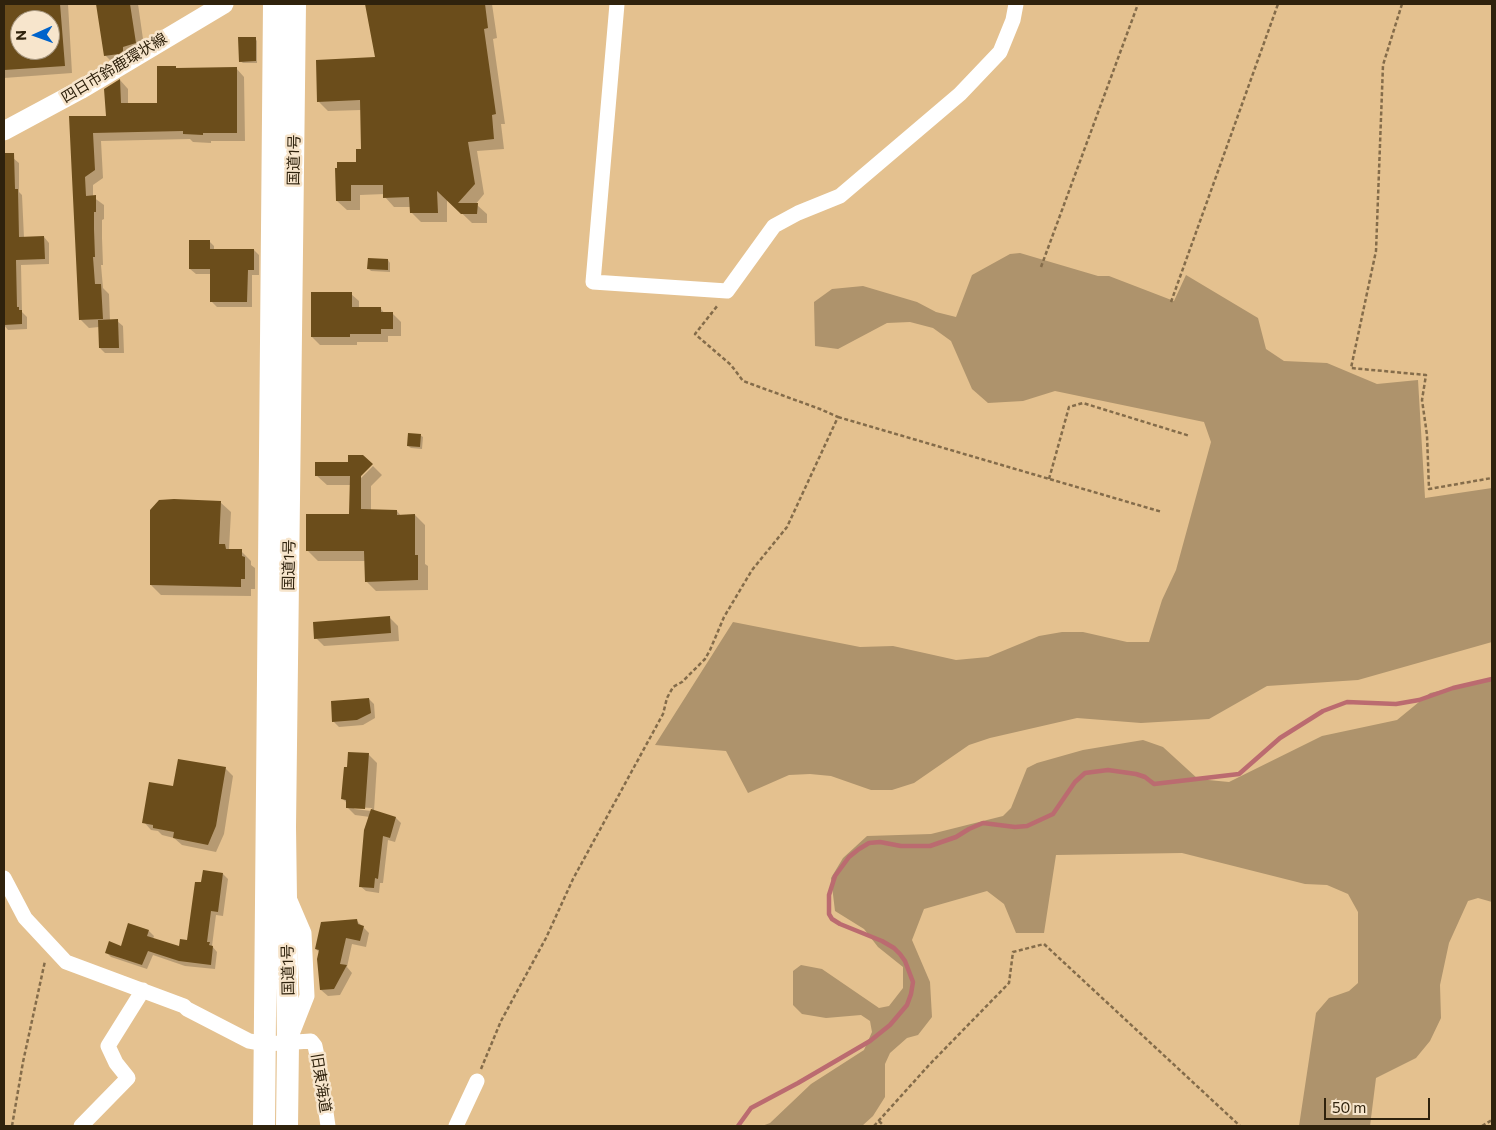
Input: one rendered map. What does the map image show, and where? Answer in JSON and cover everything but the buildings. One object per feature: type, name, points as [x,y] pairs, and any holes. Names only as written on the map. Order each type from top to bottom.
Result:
[{"type":"highway","name":"国道1号","points":[[274,4],[283,224]]},
{"type":"highway","name":"国道1号","points":[[287,1126],[287,892],[280,497],[283,224],[295,4]]},
{"type":"highway","name":"国道1号","points":[[264,1126],[266,893],[280,566]]},
{"type":"main road","name":"四日市鈴鹿環状線","points":[[4,131],[80,90],[224,4]]},
{"type":"street","points":[[617,4],[593,282],[727,291],[774,226],[798,213],[840,196],[960,94],[1000,52],[1013,20],[1016,4]]},
{"type":"street","points":[[4,878],[25,918],[66,962],[184,1006],[248,1041],[266,1044],[288,1043],[307,996],[304,933],[287,892]]},
{"type":"street","points":[[81,1126],[128,1078],[116,1063],[108,1046],[143,990]]},
{"type":"street","name":"旧東海道","points":[[288,1043],[311,1041],[315,1046],[328,1126]]},
{"type":"street","points":[[456,1126],[477,1080]]},
{"type":"path","points":[[1041,267],[1138,4]]},
{"type":"path","points":[[1171,302],[1278,4]]},
{"type":"path","points":[[1402,4],[1383,65],[1376,251],[1351,368],[1426,375],[1422,400],[1427,435],[1429,489],[1492,478]]},
{"type":"path","points":[[727,291],[695,334],[731,365],[743,381],[820,409],[838,418],[1162,512]]},
{"type":"path","points":[[1049,479],[1069,408],[1083,403],[1190,436]]},
{"type":"path","points":[[477,1080],[501,1022],[546,938],[573,880],[664,714],[667,698],[673,687],[682,682],[705,659],[724,617],[752,570],[787,527],[838,418]]},
{"type":"path","points":[[12,1126],[23,1062],[49,943]]},
{"type":"path","points":[[874,1126],[929,1065],[1009,983],[1013,952],[1044,944],[1240,1126]]},
{"type":"path","points":[[1482,1126],[1492,1120]]},
{"type":"path","points":[[879,1121],[884,1126]]},
{"type":"shaded area","points":[[1020,253],[1098,276],[1109,276],[1174,301],[1186,275],[1258,318],[1266,349],[1284,361],[1327,363],[1377,384],[1418,380],[1425,498],[1492,488],[1492,642],[1358,680],[1267,686],[1209,719],[1141,723],[1077,718],[990,738],[969,745],[914,783],[892,790],[871,790],[831,776],[810,774],[789,775],[748,793],[726,751],[655,745],[733,622],[860,647],[893,646],[956,660],[988,657],[1039,636],[1062,632],[1083,632],[1127,642],[1149,642],[1162,600],[1176,570],[1211,442],[1204,422],[1055,391],[1023,401],[988,403],[972,389],[951,341],[933,328],[910,322],[887,323],[838,349],[815,346],[814,302],[832,289],[863,286],[917,302],[936,312],[956,317],[972,275],[1010,254]]},
{"type":"shaded area","points":[[1492,679],[1492,902],[1478,898],[1468,901],[1449,943],[1440,985],[1441,1018],[1430,1041],[1416,1058],[1376,1078],[1370,1126],[1299,1126],[1316,1013],[1329,998],[1349,991],[1358,983],[1358,912],[1348,894],[1327,885],[1305,884],[1182,853],[1056,855],[1044,933],[1016,933],[1004,904],[987,891],[924,909],[912,940],[930,982],[932,1017],[918,1035],[907,1038],[890,1053],[885,1064],[885,1097],[873,1116],[862,1126],[762,1126],[770,1123],[811,1084],[864,1050],[872,1032],[870,1021],[861,1015],[826,1018],[802,1014],[793,1005],[793,971],[801,965],[822,969],[879,1008],[889,1006],[903,988],[903,967],[878,947],[864,929],[835,911],[831,878],[843,858],[867,836],[931,834],[1003,816],[1011,808],[1027,768],[1037,763],[1083,750],[1143,740],[1163,747],[1198,779],[1229,782],[1322,736],[1397,720],[1430,693]]},
{"type":"waterway","points":[[738,1126],[751,1108],[870,1041],[890,1025],[907,1005],[913,982],[905,961],[900,954],[882,941],[840,924],[832,919],[829,914],[829,895],[835,876],[849,857],[869,843],[880,842],[901,846],[930,846],[956,837],[983,823],[1015,827],[1027,826],[1053,814],[1075,782],[1085,773],[1108,770],[1136,774],[1145,777],[1154,784],[1239,774],[1280,738],[1323,711],[1347,702],[1396,704],[1419,700],[1453,688],[1492,679]]}]
